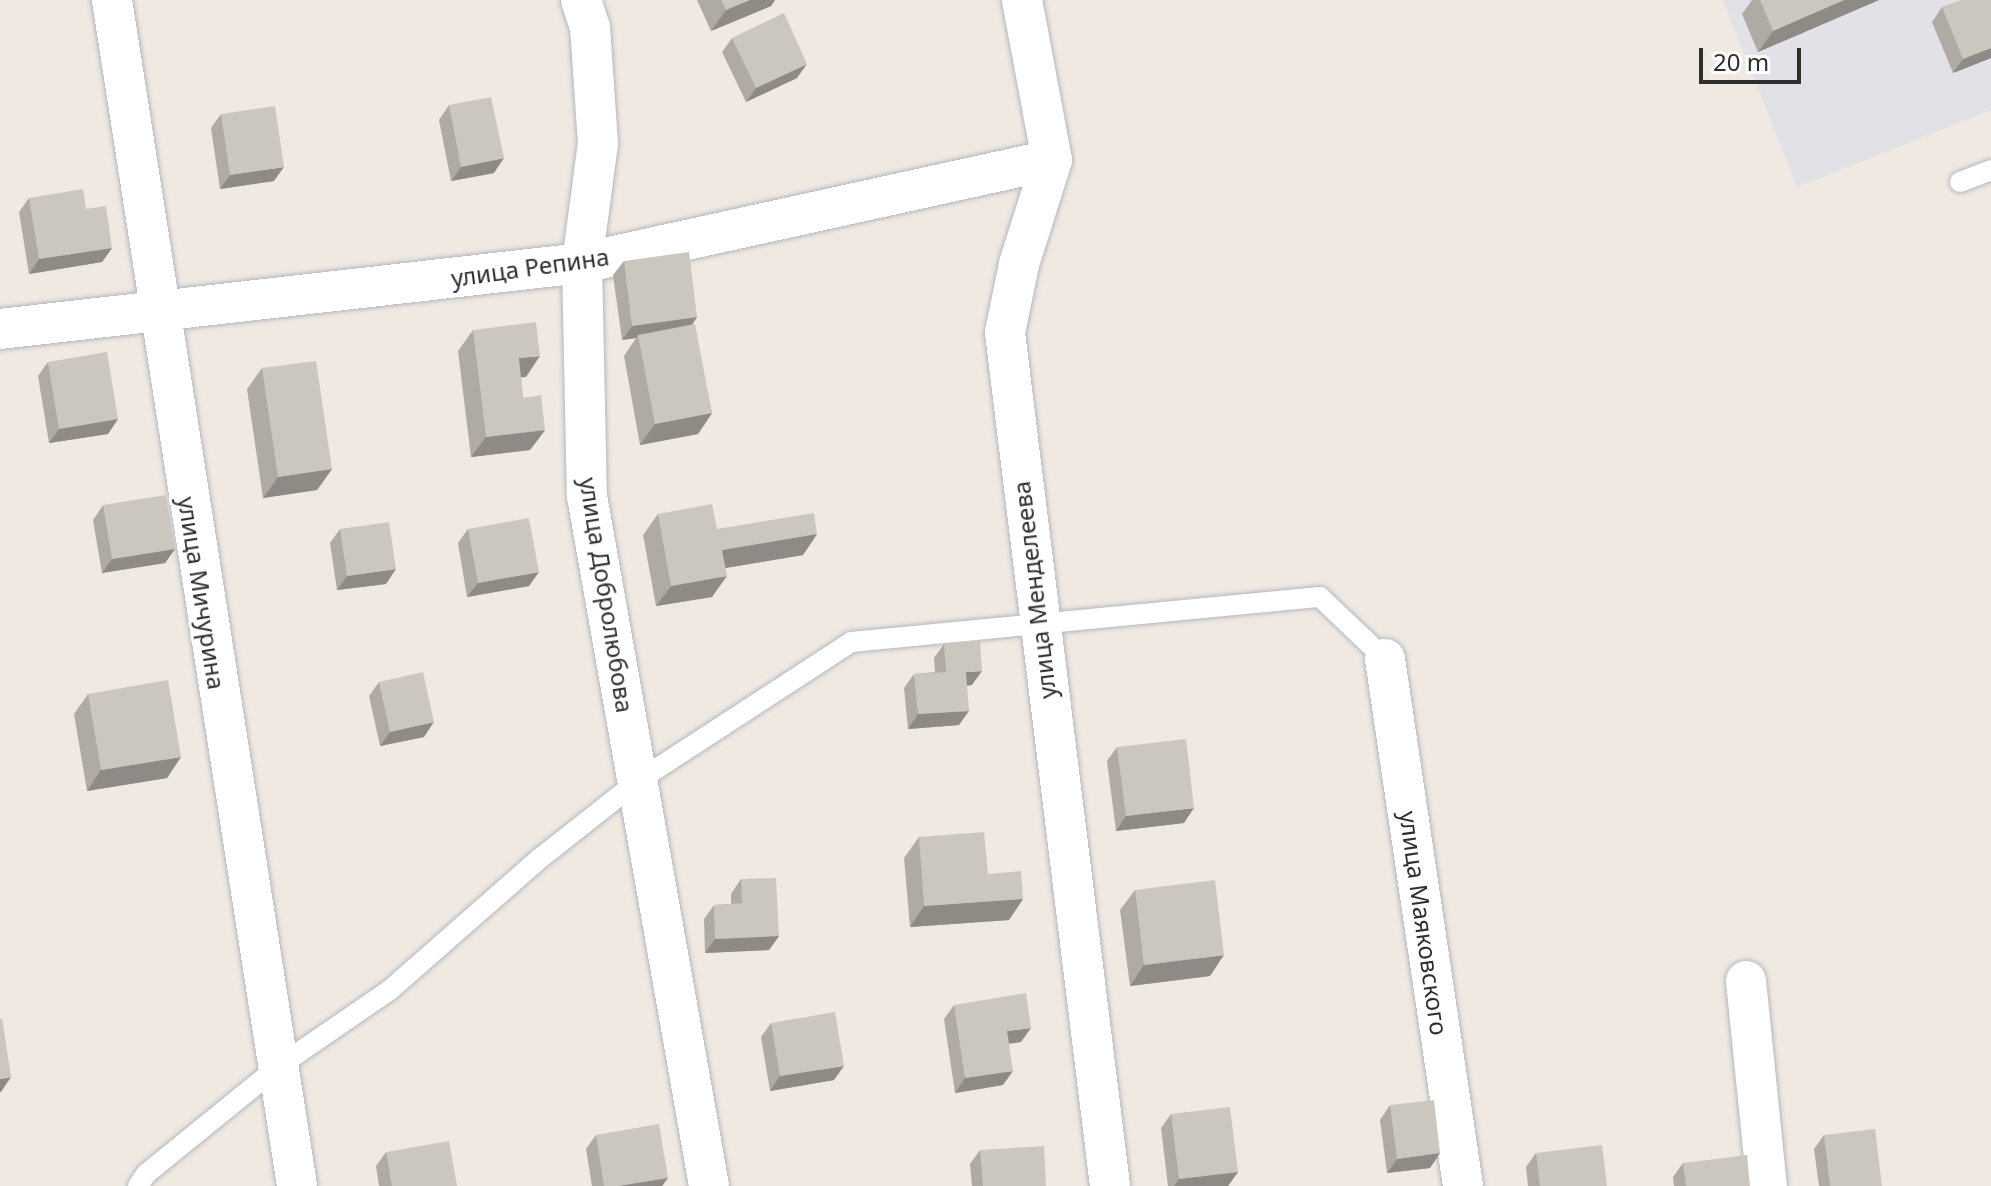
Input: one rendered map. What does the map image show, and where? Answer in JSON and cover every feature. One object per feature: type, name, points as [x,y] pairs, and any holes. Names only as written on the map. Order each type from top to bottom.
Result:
[{"type":"street","name":"улица Мичурина","points":[[112,0],[156,310],[297,1186]]},
{"type":"street","name":"улица Добролюбова","points":[[581,0],[590,27],[598,143],[582,263],[587,496],[709,1186]]},
{"type":"street","name":"улица Менделеева","points":[[1022,0],[1052,160],[1019,264],[1005,333],[1037,624],[1110,1186]]},
{"type":"street","name":"улица Репина","points":[[0,329],[582,263],[1052,160]]},
{"type":"street","name":"улица Маяковского","points":[[1385,659],[1463,1186]]},
{"type":"street","points":[[1746,981],[1767,1186]]},
{"type":"lane","points":[[1960,182],[1991,170]]},
{"type":"lane","points":[[138,1186],[146,1174],[279,1066],[390,990],[538,860],[638,781],[851,642],[1320,597],[1385,659]]},
{"type":"shaded area","points":[[1723,0],[1991,0],[1991,110],[1797,187]]},
{"type":"building","points":[[721,0],[750,0],[726,10]]},
{"type":"building","points":[[1760,0],[1844,0],[1773,31]]},
{"type":"building","points":[[1961,0],[1991,0],[1991,48],[1963,59],[1942,7]]},
{"type":"building","points":[[784,13],[807,64],[756,88],[732,38]]},
{"type":"building","points":[[491,97],[504,158],[461,167],[449,105]]},
{"type":"building","points":[[275,106],[284,167],[230,175],[221,114]]},
{"type":"building","points":[[83,189],[86,209],[106,206],[112,248],[39,259],[29,198]]},
{"type":"building","points":[[689,252],[697,317],[632,326],[624,261]]},
{"type":"building","points":[[536,322],[540,356],[519,358],[523,398],[541,395],[545,430],[486,437],[473,330]]},
{"type":"building","points":[[695,324],[712,413],[655,424],[638,335]]},
{"type":"building","points":[[107,352],[118,419],[59,429],[48,362]]},
{"type":"building","points":[[316,361],[332,469],[278,477],[262,368]]},
{"type":"building","points":[[166,495],[175,549],[112,559],[103,505]]},
{"type":"building","points":[[712,504],[717,529],[814,513],[817,534],[722,550],[727,576],[671,586],[658,514]]},
{"type":"building","points":[[529,518],[539,572],[478,583],[468,529]]},
{"type":"building","points":[[389,522],[396,569],[347,576],[340,529]]},
{"type":"building","points":[[980,640],[982,671],[966,672],[969,711],[918,714],[914,674],[946,672],[944,644]]},
{"type":"building","points":[[423,672],[434,722],[390,732],[379,682]]},
{"type":"building","points":[[168,680],[181,757],[101,770],[88,694]]},
{"type":"building","points":[[1186,739],[1194,808],[1126,816],[1117,747]]},
{"type":"building","points":[[984,832],[988,874],[1021,871],[1023,899],[924,906],[919,837]]},
{"type":"building","points":[[776,878],[779,936],[715,939],[714,905],[742,903],[741,879]]},
{"type":"building","points":[[1215,880],[1224,955],[1144,965],[1135,890]]},
{"type":"building","points":[[1026,993],[1031,1028],[1007,1031],[1013,1071],[965,1078],[954,1005]]},
{"type":"building","points":[[835,1012],[844,1066],[780,1076],[771,1023]]},
{"type":"building","points":[[0,1019],[11,1077],[0,1079]]},
{"type":"building","points":[[1434,1100],[1440,1153],[1397,1159],[1390,1105]]},
{"type":"building","points":[[1230,1107],[1238,1172],[1179,1179],[1171,1114]]},
{"type":"building","points":[[659,1124],[668,1178],[604,1186],[596,1135]]},
{"type":"building","points":[[1875,1129],[1882,1186],[1830,1186],[1824,1135]]},
{"type":"building","points":[[449,1141],[457,1186],[392,1186],[386,1152]]},
{"type":"building","points":[[1602,1145],[1607,1186],[1540,1186],[1536,1153]]},
{"type":"building","points":[[1044,1146],[1046,1186],[983,1186],[980,1150]]},
{"type":"building","points":[[1747,1155],[1750,1186],[1686,1186],[1683,1163]]}]
